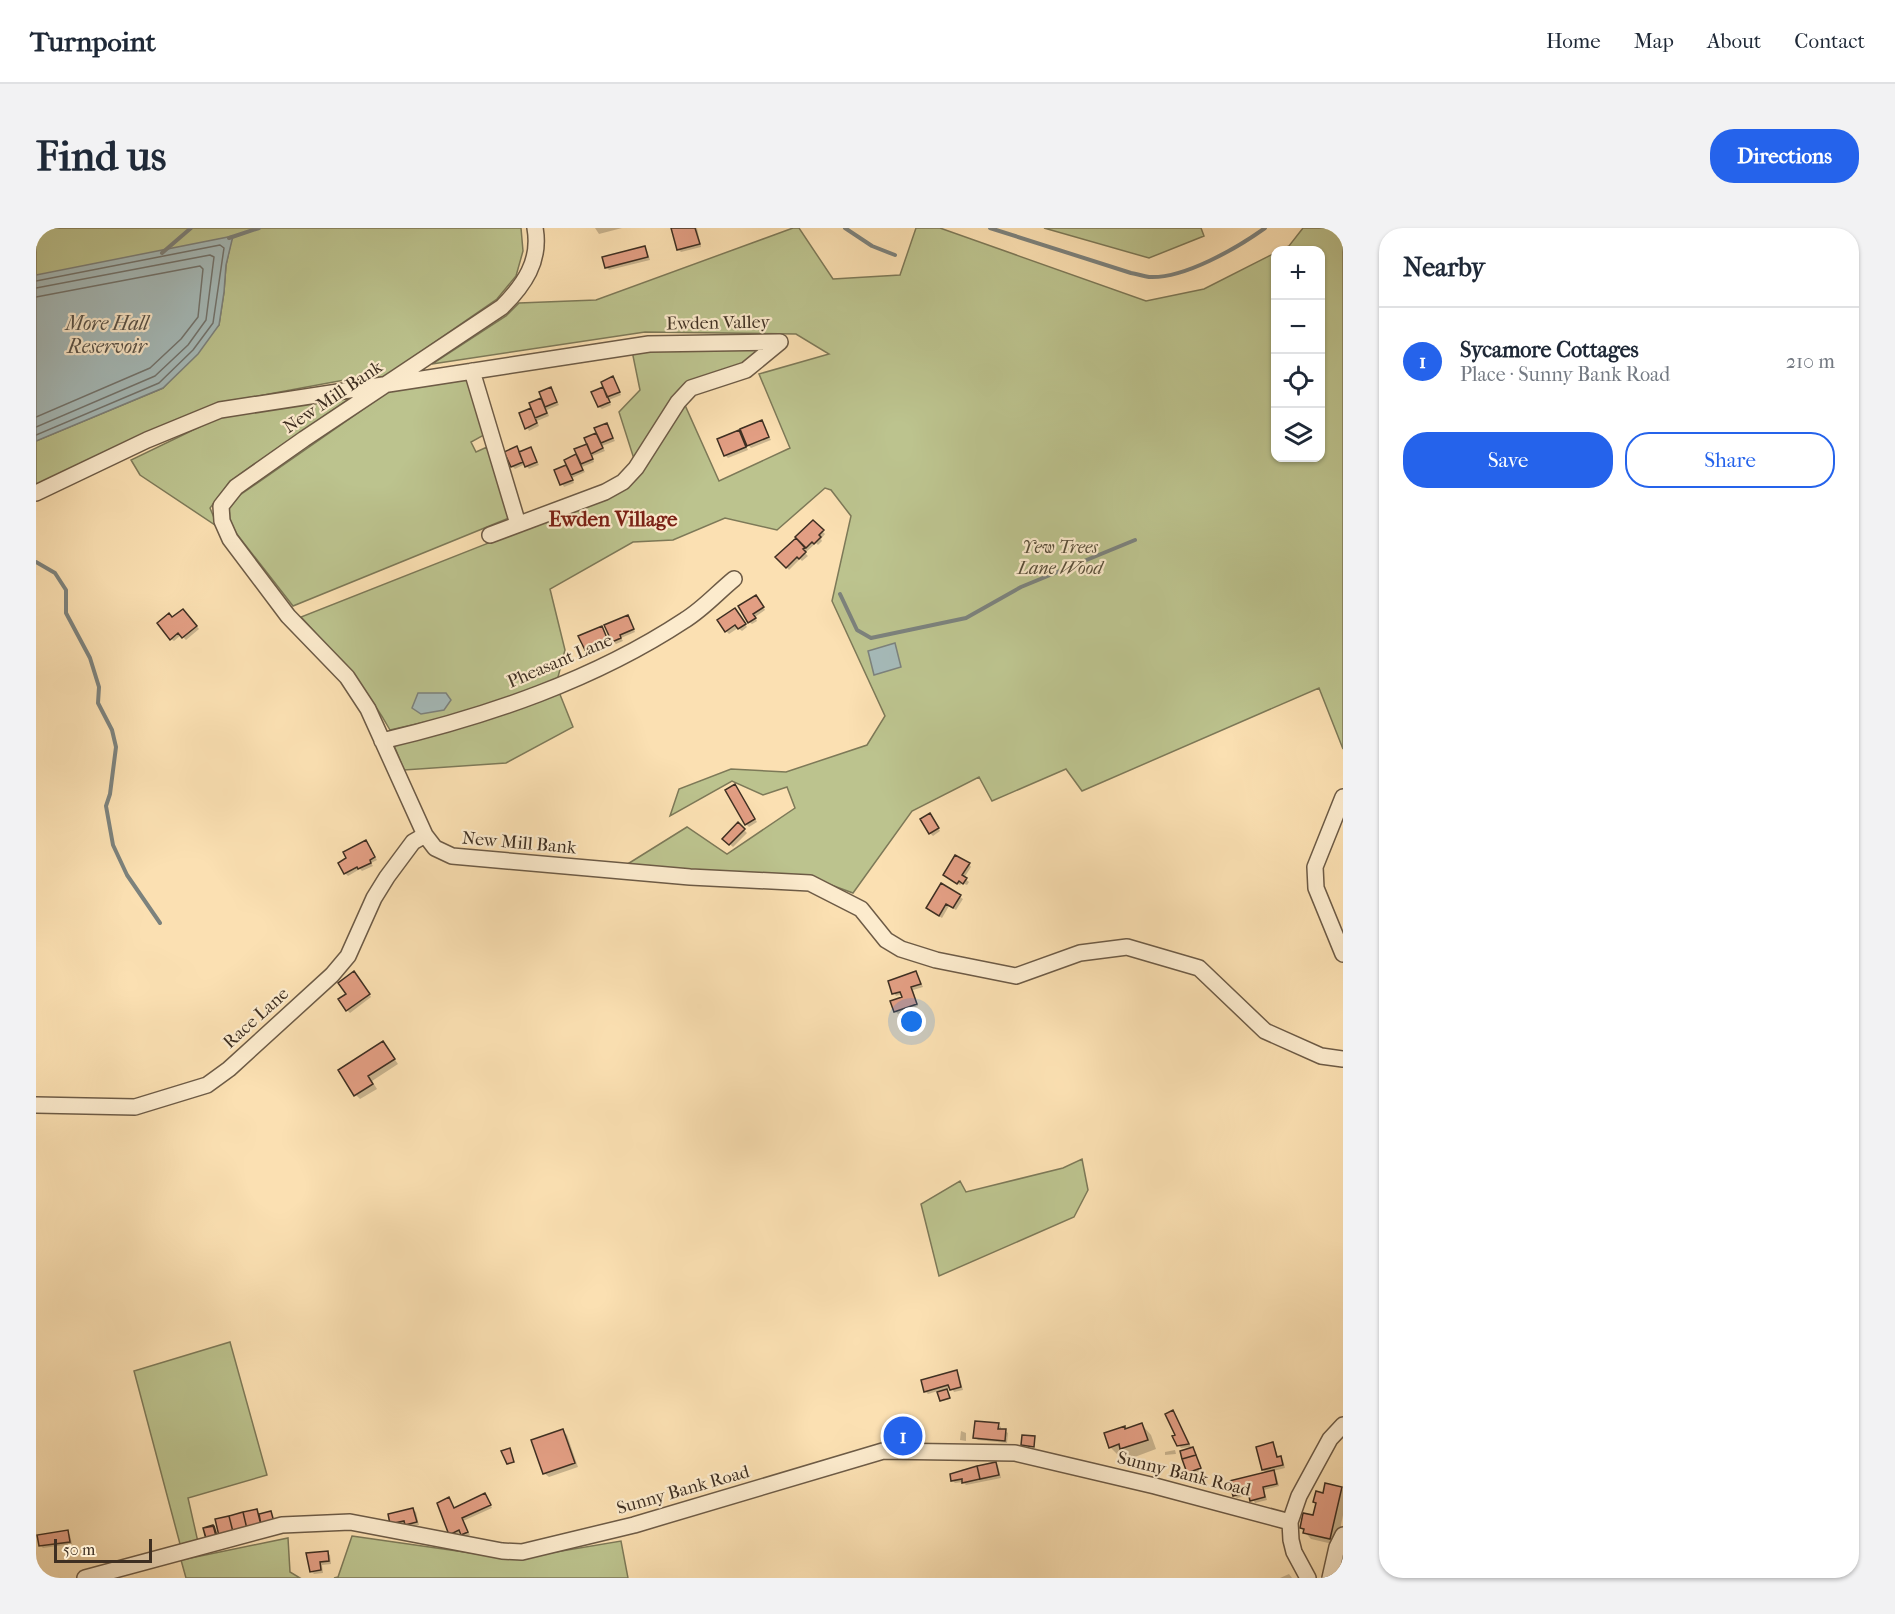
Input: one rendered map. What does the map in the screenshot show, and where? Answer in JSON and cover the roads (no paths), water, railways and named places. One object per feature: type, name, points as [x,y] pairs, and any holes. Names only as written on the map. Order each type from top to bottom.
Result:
[{"type":"street","name":"New Mill Bank","points":[[535,228],[535,254],[530,272],[514,295],[486,319],[236,487],[221,506],[222,521],[230,538],[288,616],[347,677],[368,709],[425,836],[435,848],[452,856],[680,876],[810,883],[861,909],[886,940],[902,949],[936,960],[1016,976],[1080,953],[1127,946],[1199,968],[1265,1031],[1321,1056],[1343,1059]]},
{"type":"street","name":"Ewden Valley","points":[[36,493],[220,410],[649,344],[780,342],[746,370],[691,388],[678,402],[636,468],[622,482],[604,492],[490,535]]},
{"type":"street","points":[[472,370],[518,524]]},
{"type":"street","name":"Pheasant Lane","points":[[382,741],[433,729],[570,681],[639,648],[687,619],[734,579]]},
{"type":"street","points":[[1343,797],[1315,867],[1316,888],[1343,954]]},
{"type":"street","name":"Race Lane","points":[[36,1105],[135,1107],[207,1084],[222,1074],[332,975],[348,956],[374,898],[387,877],[413,842],[425,836]]},
{"type":"street","points":[[1308,1578],[1294,1550],[1290,1522],[1307,1480],[1330,1439],[1343,1425]]},
{"type":"street","name":"Sunny Bank Road","points":[[85,1578],[282,1525],[350,1522],[502,1551],[522,1552],[634,1525],[883,1451],[1015,1453],[1155,1486],[1290,1522]]},
{"type":"street","points":[[1330,1578],[1337,1547],[1343,1535]]},
{"type":"water","name":"More Hall Reservoir","points":[[233,236],[226,265],[219,325],[198,354],[163,388],[36,441],[36,275]]},
{"type":"water","points":[[895,643],[901,667],[874,675],[868,651]]},
{"type":"water","points":[[418,693],[446,693],[451,700],[444,710],[421,714],[412,708]]},
{"type":"waterway","points":[[162,253],[191,228]]},
{"type":"waterway","points":[[229,238],[259,228]]},
{"type":"waterway","points":[[845,228],[872,246],[895,255]]},
{"type":"waterway","points":[[990,228],[1149,277],[1194,268],[1225,253],[1265,228]]},
{"type":"waterway","points":[[840,594],[857,630],[871,638],[966,618],[1021,587],[1135,540]]},
{"type":"waterway","points":[[36,562],[55,573],[66,590],[66,613],[90,658],[99,687],[98,703],[112,730],[116,747],[110,794],[106,806],[113,845],[127,875],[160,923]]},
{"type":"place","name":"Sycamore Cottages","points":[[903,1436]]},
{"type":"district","name":"Ewden Village","points":[[613,519]]},
{"type":"park label","name":"Yew Trees Lane Wood","points":[[1060,557]]}]
